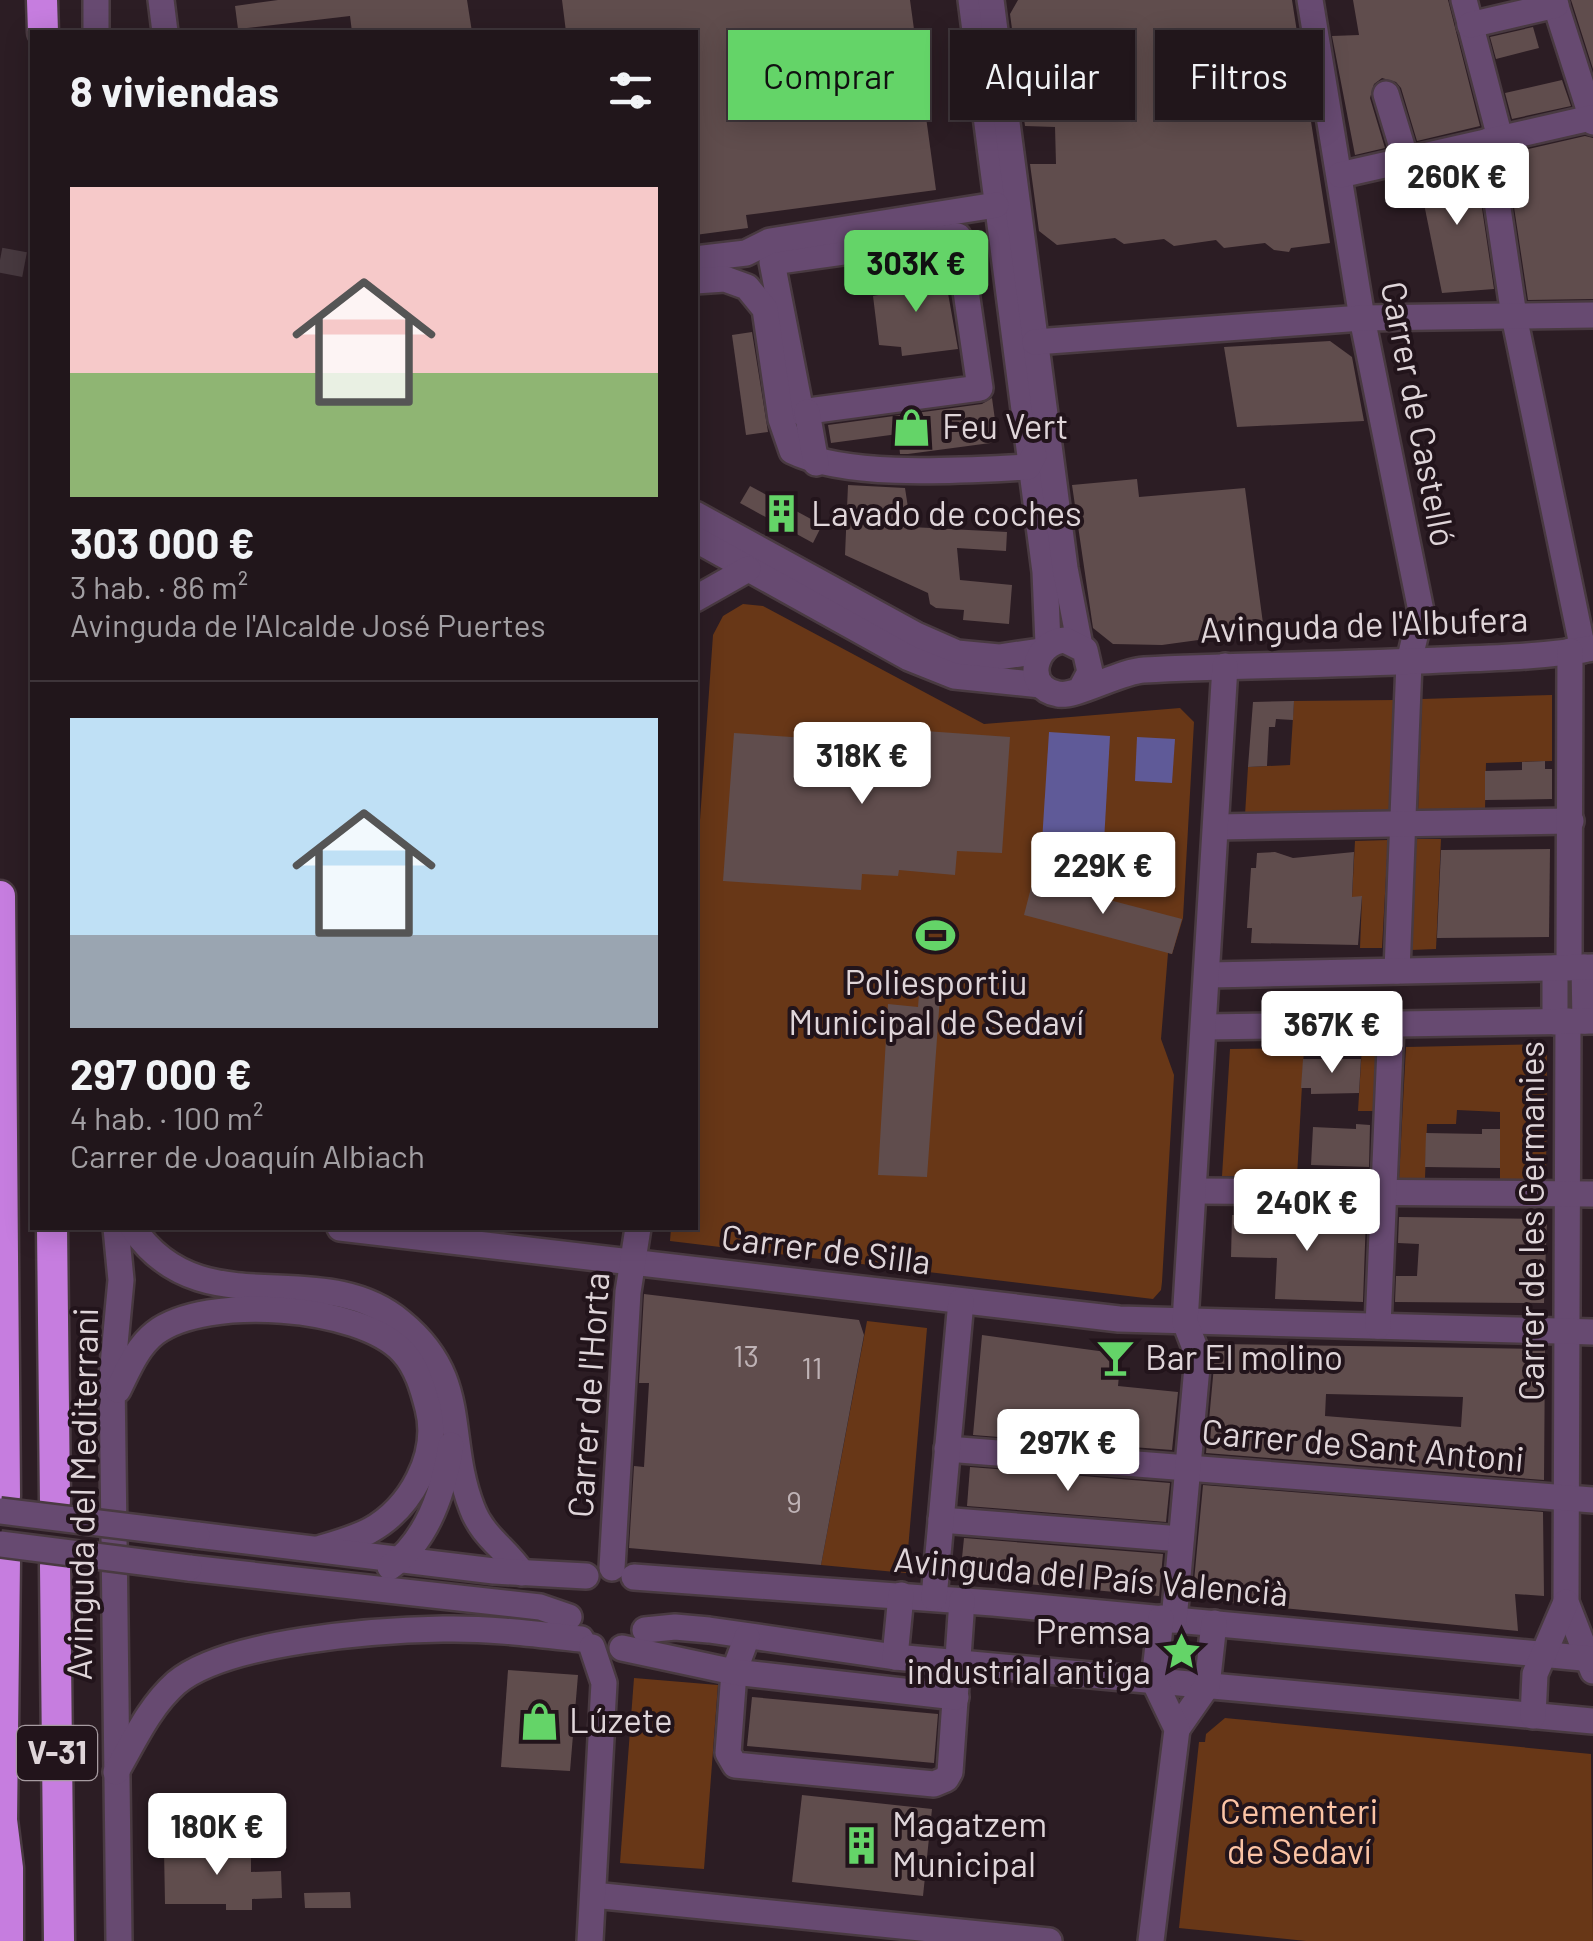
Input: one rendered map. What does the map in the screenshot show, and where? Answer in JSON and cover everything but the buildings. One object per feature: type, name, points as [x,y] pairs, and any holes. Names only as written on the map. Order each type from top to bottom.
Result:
[{"type":"highway","points":[[42,0],[44,30]]},
{"type":"highway","points":[[62,0],[62,30]]},
{"type":"highway","points":[[0,896],[2,1504]]},
{"type":"highway","points":[[52,1230],[55,1501]]},
{"type":"highway","name":"V-31","points":[[3,1552],[1,1823],[8,1868],[8,1941]]},
{"type":"highway","name":"V-31","points":[[56,1566],[58,1941]]},
{"type":"street","points":[[96,0],[96,30]]},
{"type":"street","points":[[161,0],[165,30]]},
{"type":"street","points":[[972,0],[1028,467],[1045,572],[1044,647],[1035,668],[1041,684]]},
{"type":"street","points":[[698,541],[924,664],[954,676],[1041,684],[1056,694],[1075,692],[1082,687],[1090,672],[1065,568],[990,0]]},
{"type":"street","name":"Carrer de Castelló","points":[[1310,0],[1362,318],[1421,612],[1409,662],[1397,971]]},
{"type":"street","points":[[1340,176],[1494,140],[1592,120],[1555,3],[1467,13],[1494,140],[1514,316],[1582,650]]},
{"type":"street","points":[[1386,94],[1406,160]]},
{"type":"street","points":[[956,224],[980,388],[807,412],[797,406],[772,262],[956,224],[996,204]]},
{"type":"street","points":[[698,259],[746,253],[770,241],[956,224]]},
{"type":"street","points":[[746,253],[740,269],[747,287],[764,309],[781,419],[792,452],[816,463],[950,471],[1028,467]]},
{"type":"street","points":[[698,280],[725,278],[747,287]]},
{"type":"street","points":[[1035,342],[1362,318],[1593,315]]},
{"type":"street","points":[[807,412],[816,463]]},
{"type":"street","points":[[1028,467],[1046,419]]},
{"type":"street","points":[[698,516],[916,635],[956,652],[1000,658],[1065,640],[1084,651]]},
{"type":"street","points":[[698,597],[748,569]]},
{"type":"street","name":"Avinguda de l'Albufera","points":[[1082,687],[1136,670],[1409,662],[1582,650]]},
{"type":"street","name":"Carrer de les Germanies","points":[[1566,1602],[1566,1194],[1575,1021],[1570,822],[1582,650]]},
{"type":"street","name":"Avinguda de l'Albufera","points":[[1084,651],[1136,670]]},
{"type":"street","points":[[1176,1728],[1154,1682],[1181,1539],[1198,1356],[1185,1322],[1225,666]]},
{"type":"street","points":[[1216,827],[1570,822]]},
{"type":"street","points":[[1208,975],[1575,972]]},
{"type":"street","points":[[1204,1027],[1575,1021]]},
{"type":"street","points":[[1378,1326],[1391,1026]]},
{"type":"street","points":[[1195,1191],[1593,1194]]},
{"type":"street","name":"Avinguda del Mediterrani","points":[[116,1230],[121,1280],[112,1376],[119,1941]]},
{"type":"street","points":[[134,1230],[168,1266],[205,1282],[327,1292],[380,1306],[422,1342],[441,1366],[456,1426],[464,1486],[474,1514],[485,1534],[511,1556],[522,1573]]},
{"type":"street","name":"Carrer de Silla","points":[[357,1230],[961,1302],[1185,1322],[1593,1332]]},
{"type":"street","name":"Carrer de l'Horta","points":[[623,1572],[628,1292],[638,1230]]},
{"type":"street","points":[[934,1598],[961,1302]]},
{"type":"street","points":[[114,1399],[133,1358],[156,1332],[180,1321],[234,1311],[282,1309],[340,1317],[371,1330],[402,1352],[422,1384],[430,1416],[430,1450],[419,1480],[399,1507],[371,1530],[318,1550]]},
{"type":"street","points":[[308,1580],[344,1572],[373,1574],[402,1558],[432,1513],[446,1475],[456,1426]]},
{"type":"street","name":"Carrer de Sant Antoni","points":[[947,1449],[1593,1500]]},
{"type":"street","points":[[2,1504],[196,1535],[522,1573],[586,1576],[623,1572],[650,1601],[645,1630]]},
{"type":"street","points":[[940,1520],[1181,1539]]},
{"type":"street","points":[[3,1552],[308,1580],[540,1607],[596,1640],[675,1627],[895,1657],[1593,1722]]},
{"type":"street","name":"Avinguda del País Valencià","points":[[623,1572],[1542,1653],[1591,1663]]},
{"type":"street","points":[[586,1576],[571,1594],[596,1640],[604,1682],[590,1941]]},
{"type":"street","points":[[895,1657],[901,1596]]},
{"type":"street","points":[[747,1636],[734,1672],[728,1753],[740,1767],[940,1783],[950,1772],[962,1600]]},
{"type":"street","points":[[1533,1716],[1535,1674],[1566,1602]]},
{"type":"street","name":"Avinguda del País Valencià","points":[[1566,1602],[1591,1663]]},
{"type":"street","points":[[1151,1941],[1176,1728],[1207,1686],[1214,1624]]},
{"type":"street","points":[[116,1772],[154,1706],[177,1682],[236,1654],[339,1638],[444,1629],[596,1640],[734,1672],[956,1697]]},
{"type":"street","points":[[593,1896],[1048,1941]]},
{"type":"green space","name":"Poliesportiu Municipal de Sedaví","points":[[743,604],[763,606],[984,724],[1180,708],[1194,722],[1183,918],[1172,954],[1168,953],[1161,1039],[1174,1075],[1162,1282],[1153,1299],[670,1241],[671,1230],[698,1230],[698,848],[713,635],[723,616]]},
{"type":"green space","points":[[1552,695],[1552,761],[1486,763],[1485,810],[1418,812],[1422,699]]},
{"type":"green space","points":[[1395,700],[1390,813],[1245,815],[1248,767],[1290,765],[1294,701]]},
{"type":"green space","points":[[1416,839],[1441,839],[1436,949],[1411,950]]},
{"type":"green space","points":[[1388,840],[1382,948],[1360,948],[1362,897],[1352,897],[1355,841]]},
{"type":"green space","points":[[1547,1044],[1546,1180],[1500,1179],[1500,1112],[1457,1110],[1456,1124],[1427,1124],[1425,1178],[1399,1178],[1406,1047]]},
{"type":"green space","points":[[1362,1047],[1378,1047],[1375,1111],[1358,1111]]},
{"type":"green space","points":[[1304,1048],[1297,1177],[1222,1176],[1230,1049]]},
{"type":"green space","points":[[867,1321],[927,1328],[906,1573],[821,1565]]},
{"type":"green space","points":[[634,1678],[718,1685],[704,1869],[620,1863]]},
{"type":"green space","name":"Cementeri de Sedaví","points":[[1225,1718],[1591,1754],[1593,1941],[1306,1941],[1179,1928],[1199,1742],[1205,1742],[1206,1734]]},
{"type":"shaded area","points":[[1049,732],[1110,736],[1102,877],[1040,873]]},
{"type":"shaded area","points":[[1137,737],[1175,739],[1172,783],[1135,781]]},
{"type":"tunnel","points":[[0,260],[30,266]]},
{"type":"place","name":"Feu Vert","points":[[912,427]]},
{"type":"place","name":"Lavado de coches","points":[[781,514]]},
{"type":"place","name":"Poliesportiu Municipal de Sedaví","points":[[936,936]]},
{"type":"place","name":"Bar El molino","points":[[1115,1358]]},
{"type":"place","name":"Premsa industrial antiga","points":[[1181,1652]]},
{"type":"place","name":"Lúzete","points":[[539,1721]]},
{"type":"place","name":"Magatzem Municipal","points":[[862,1845]]}]
